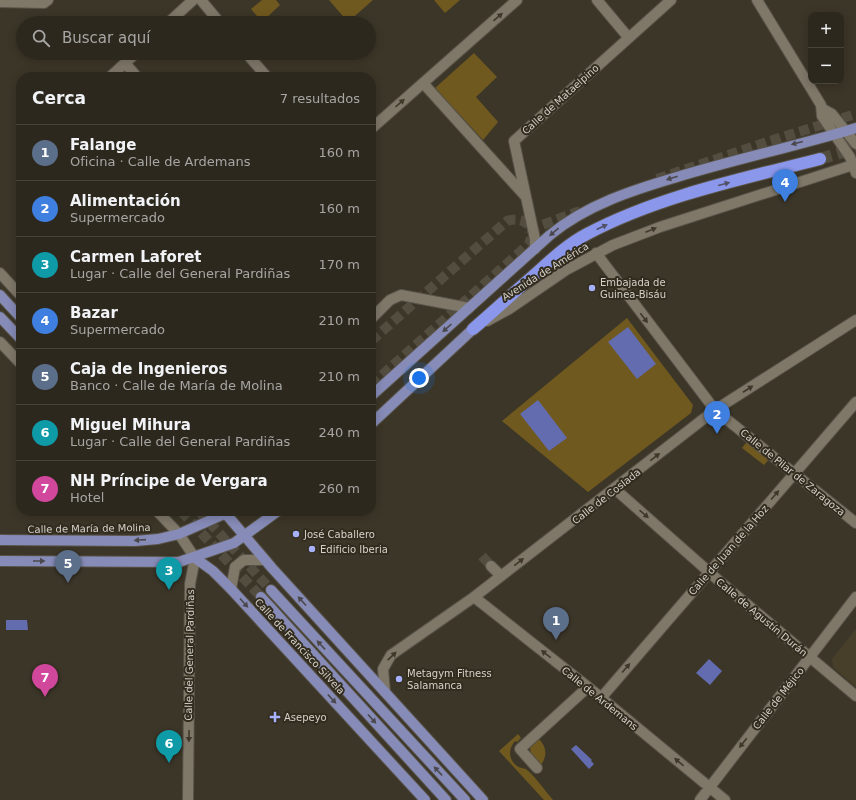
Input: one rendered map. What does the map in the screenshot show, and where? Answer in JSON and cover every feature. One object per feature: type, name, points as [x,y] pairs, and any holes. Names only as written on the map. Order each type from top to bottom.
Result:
[{"type":"highway","points":[[473,329],[569,245],[586,234],[646,207],[684,195],[820,158]]},
{"type":"main road","name":"Avenida de América","points":[[376,392],[561,226],[576,217],[608,201],[642,187],[712,166],[851,129]]},
{"type":"main road","points":[[0,295],[16,313]]},
{"type":"main road","points":[[0,317],[16,334]]},
{"type":"main road","name":"Avenida de América","points":[[376,419],[473,329]]},
{"type":"main road","points":[[179,534],[217,516]]},
{"type":"main road","points":[[229,516],[265,560],[483,800]]},
{"type":"main road","points":[[0,561],[180,562],[195,558],[234,543],[271,516]]},
{"type":"main road","name":"Calle de María de Molina","points":[[0,540],[135,541],[158,539],[179,534]]},
{"type":"main road","name":"Calle de Francisco Silvela","points":[[195,558],[213,571],[231,589],[425,800]]},
{"type":"main road","name":"Calle de Francisco Silvela","points":[[271,590],[464,800]]},
{"type":"main road","name":"Calle de Francisco Silvela","points":[[261,597],[446,800]]},
{"type":"street","points":[[0,2],[44,3],[48,0]]},
{"type":"street","points":[[176,16],[193,0]]},
{"type":"street","points":[[201,0],[214,16]]},
{"type":"street","points":[[376,125],[517,0]]},
{"type":"street","points":[[597,0],[628,37]]},
{"type":"street","name":"Calle de Mataelpino","points":[[535,249],[535,239],[514,141],[670,0]]},
{"type":"street","points":[[757,0],[823,109],[851,129],[856,144]]},
{"type":"street","points":[[115,72],[128,60]]},
{"type":"street","points":[[252,60],[263,72]]},
{"type":"street","points":[[125,63],[133,72]]},
{"type":"street","points":[[423,83],[526,198]]},
{"type":"street","points":[[823,109],[822,116],[850,157],[855,167]]},
{"type":"street","name":"Avenida de América","points":[[473,329],[509,308],[566,270],[596,253],[660,227],[855,167]]},
{"type":"street","name":"Calle de Pilar de Zaragoza","points":[[596,253],[715,410],[856,523]]},
{"type":"street","points":[[0,273],[16,291]]},
{"type":"street","points":[[376,314],[390,300],[401,295],[469,308]]},
{"type":"street","name":"Calle de Coslada","points":[[385,692],[384,669],[391,655],[474,597],[715,410],[856,320]]},
{"type":"street","points":[[0,342],[16,359]]},
{"type":"street","name":"Calle de Juan de la Hoz","points":[[601,698],[856,402]]},
{"type":"street","name":"Calle de Agustín Durán","points":[[615,489],[856,696]]},
{"type":"street","name":"Calle de Francisco Silvela","points":[[162,516],[179,534],[195,558]]},
{"type":"street","name":"Calle del General Pardiñas","points":[[188,800],[190,584],[195,558]]},
{"type":"street","points":[[231,589],[235,567],[244,560],[265,560]]},
{"type":"street","points":[[491,566],[501,576]]},
{"type":"street","name":"Calle de Ardemans","points":[[474,597],[588,687],[725,800]]},
{"type":"street","name":"Calle de Méjico","points":[[700,800],[856,597]]},
{"type":"street","points":[[537,768],[520,749],[588,687]]},
{"type":"shaded area","points":[[262,0],[276,0],[280,5],[268,16],[257,16],[251,9]]},
{"type":"shaded area","points":[[329,0],[373,0],[355,16],[343,16]]},
{"type":"shaded area","points":[[434,0],[460,0],[445,13]]},
{"type":"shaded area","points":[[474,53],[497,77],[476,97],[498,122],[483,140],[435,88]]},
{"type":"shaded area","points":[[627,318],[693,405],[691,413],[588,492],[502,421]]},
{"type":"shaded area","points":[[749,439],[771,457],[764,465],[742,448]]},
{"type":"shaded area","points":[[856,629],[856,687],[833,667],[832,659]]},
{"type":"shaded area","points":[[518,734],[521,738],[517,742],[515,741],[510,751],[512,760],[520,768],[526,769],[553,800],[544,800],[499,751]]},
{"type":"shaded area","points":[[539,739],[544,745],[545,756],[539,767],[531,754],[530,748]]},
{"type":"water","points":[[628,327],[656,364],[637,379],[608,342]]},
{"type":"water","points":[[538,400],[567,438],[549,451],[520,414]]},
{"type":"water","points":[[6,620],[27,620],[28,630],[6,630]]},
{"type":"water","points":[[709,659],[722,671],[710,685],[696,673]]},
{"type":"water","points":[[576,745],[592,760],[591,761],[594,764],[589,769],[571,749]]},
{"type":"tunnel","points":[[657,179],[856,114]]},
{"type":"tunnel","points":[[820,159],[856,148]]},
{"type":"tunnel","points":[[529,230],[580,211]]},
{"type":"tunnel","points":[[376,337],[507,221],[523,221],[527,223],[533,234]]},
{"type":"tunnel","points":[[376,381],[529,244],[531,238],[529,231]]},
{"type":"tunnel","points":[[186,516],[261,597]]},
{"type":"tunnel","points":[[204,516],[271,590]]},
{"type":"tunnel","points":[[482,556],[491,566]]},
{"type":"place","name":"Bazar","points":[[785,202]]},
{"type":"place","name":"Embajada de Guinea-Bisáu","points":[[592,288]]},
{"type":"place","name":"Alimentación","points":[[717,434]]},
{"type":"place","name":"José Caballero","points":[[296,534]]},
{"type":"place","name":"Edificio Iberia","points":[[312,549]]},
{"type":"place","name":"Caja de Ingenieros","points":[[68,583]]},
{"type":"place","name":"Carmen Laforet","points":[[169,590]]},
{"type":"place","name":"Falange","points":[[556,640]]},
{"type":"place","name":"Metagym Fitness Salamanca","points":[[399,679]]},
{"type":"place","name":"NH Príncipe de Vergara","points":[[45,697]]},
{"type":"place","name":"Asepeyo","points":[[275,717]]},
{"type":"place","name":"Miguel Mihura","points":[[169,763]]}]
